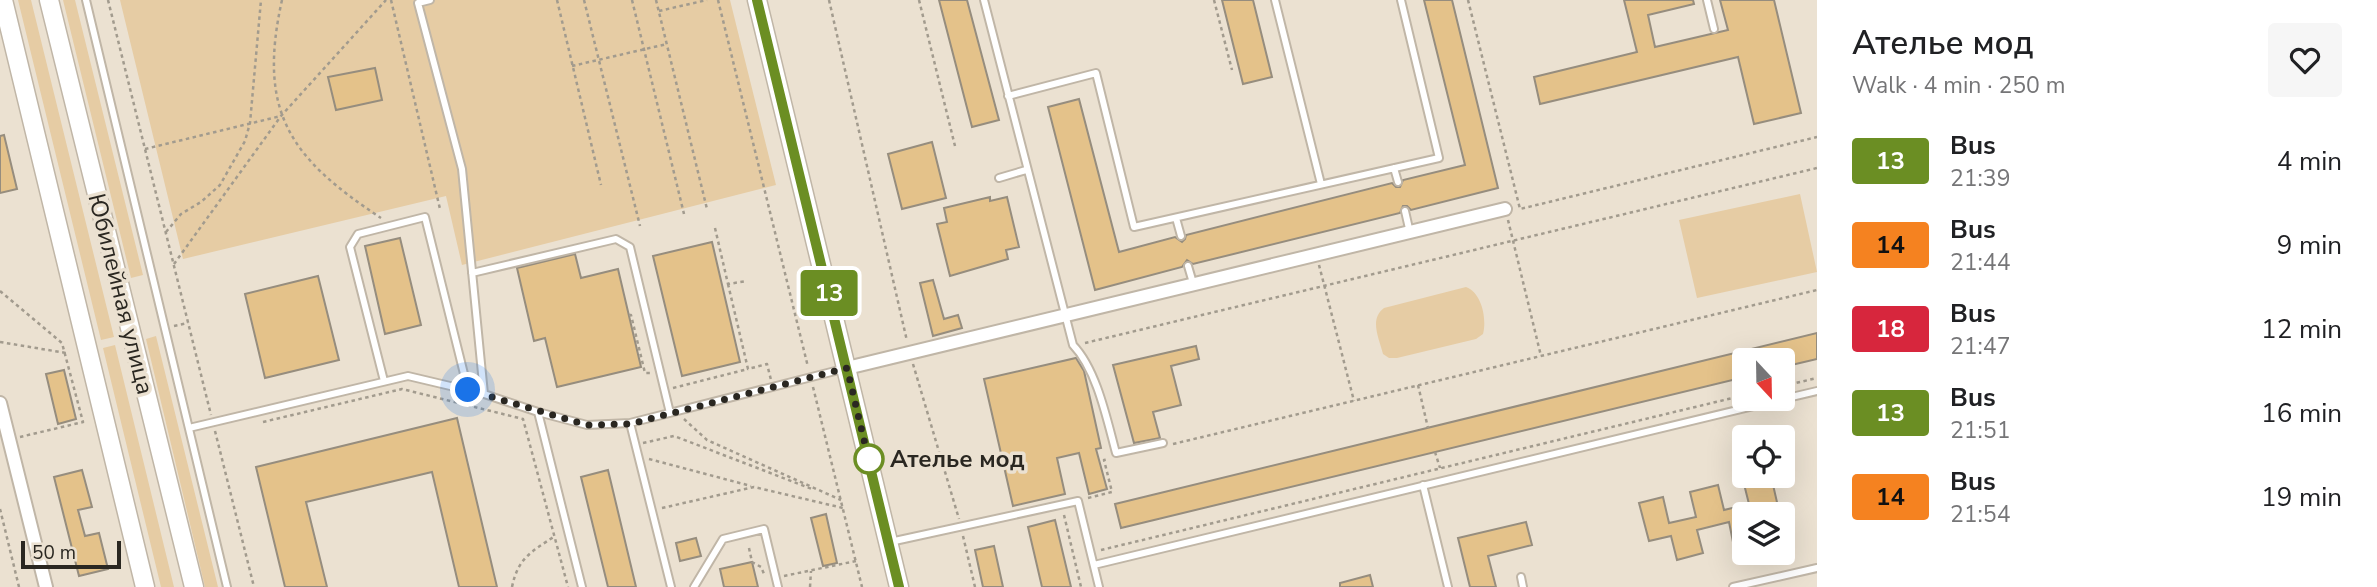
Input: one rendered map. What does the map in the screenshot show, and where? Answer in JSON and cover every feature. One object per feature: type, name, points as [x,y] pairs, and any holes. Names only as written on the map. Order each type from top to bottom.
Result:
[{"type":"main road","name":"Юбилейная улица","points":[[3,0],[145,587]]},
{"type":"main road","name":"Юбилейная улица","points":[[49,0],[194,587]]},
{"type":"main road","points":[[757,0],[899,587]]},
{"type":"street","points":[[847,368],[1505,209]]},
{"type":"street","points":[[0,403],[46,587]]},
{"type":"lane","points":[[86,0],[228,587]]},
{"type":"lane","points":[[430,0],[418,3],[462,169],[484,394]]},
{"type":"lane","points":[[984,0],[1073,345],[1083,355],[1116,453],[1167,443]]},
{"type":"lane","points":[[1275,0],[1321,184]]},
{"type":"lane","points":[[1008,96],[1096,73],[1134,227],[1439,158],[1401,0]]},
{"type":"lane","points":[[1707,0],[1714,29]]},
{"type":"lane","points":[[1394,168],[1398,182]]},
{"type":"lane","points":[[999,178],[1026,170]]},
{"type":"lane","points":[[1405,211],[1410,233]]},
{"type":"lane","points":[[384,381],[349,247],[358,234],[425,218],[468,390]]},
{"type":"lane","points":[[1176,218],[1181,236]]},
{"type":"lane","points":[[472,273],[616,239],[624,242],[630,247],[673,413]]},
{"type":"lane","points":[[1188,266],[1193,285]]},
{"type":"lane","points":[[189,428],[408,376],[484,394],[587,425],[630,424],[847,368]]},
{"type":"lane","points":[[1796,396],[1817,391]]},
{"type":"lane","points":[[1094,565],[1733,411]]},
{"type":"lane","points":[[538,412],[582,587]]},
{"type":"lane","points":[[630,424],[671,587]]},
{"type":"lane","points":[[1423,485],[1448,587]]},
{"type":"lane","points":[[888,543],[1078,501],[1100,587]]},
{"type":"lane","points":[[694,587],[723,539],[764,529],[778,587]]},
{"type":"lane","points":[[1733,587],[1817,568]]},
{"type":"lane","points":[[1521,577],[1524,587]]},
{"type":"path","points":[[108,0],[254,587]]},
{"type":"path","points":[[166,232],[181,214],[201,202],[220,185],[239,154],[250,123],[261,0]]},
{"type":"path","points":[[282,0],[273,59],[281,116],[299,147],[321,174],[360,205],[393,225]]},
{"type":"path","points":[[174,264],[281,116],[388,0]]},
{"type":"path","points":[[388,0],[440,209]]},
{"type":"path","points":[[556,0],[601,185]]},
{"type":"path","points":[[584,0],[640,226]]},
{"type":"path","points":[[632,0],[684,214]]},
{"type":"path","points":[[656,0],[707,209]]},
{"type":"path","points":[[659,11],[707,0]]},
{"type":"path","points":[[718,0],[862,587]]},
{"type":"path","points":[[829,0],[910,352],[961,527],[975,587]]},
{"type":"path","points":[[919,0],[955,146]]},
{"type":"path","points":[[1214,0],[1232,70]]},
{"type":"path","points":[[1468,0],[1520,209],[1817,137]]},
{"type":"path","points":[[572,66],[667,44]]},
{"type":"path","points":[[145,149],[281,116]]},
{"type":"path","points":[[1073,345],[1817,168]]},
{"type":"path","points":[[1505,209],[1541,356]]},
{"type":"path","points":[[715,228],[748,369]]},
{"type":"path","points":[[1316,255],[1354,401]]},
{"type":"path","points":[[728,284],[747,281]]},
{"type":"path","points":[[1167,443],[1817,290]]},
{"type":"path","points":[[0,291],[62,343],[83,422],[9,440]]},
{"type":"path","points":[[0,342],[66,353]]},
{"type":"path","points":[[767,364],[670,389],[673,413],[707,440],[841,500]]},
{"type":"path","points":[[1796,383],[1817,378]]},
{"type":"path","points":[[1418,385],[1428,428]]},
{"type":"path","points":[[256,424],[402,389],[523,419],[568,587]]},
{"type":"path","points":[[1091,552],[1732,398]]},
{"type":"path","points":[[636,444],[674,436],[841,500]]},
{"type":"path","points":[[1435,452],[1440,468]]},
{"type":"path","points":[[638,456],[843,508]]},
{"type":"path","points":[[1078,501],[1112,492],[1104,460],[1117,457]]},
{"type":"path","points":[[652,511],[754,487]]},
{"type":"path","points":[[1062,505],[1081,587]]},
{"type":"path","points":[[0,509],[19,587]]},
{"type":"path","points":[[512,587],[516,568],[534,550],[555,536]]},
{"type":"path","points":[[0,538],[7,537]]},
{"type":"path","points":[[749,548],[752,562],[761,568],[766,580],[856,561]]},
{"type":"path","points":[[810,587],[811,571]]},
{"type":"shaded area","points":[[18,0],[31,0],[114,337],[101,340]]},
{"type":"shaded area","points":[[63,0],[75,0],[143,275],[131,278]]},
{"type":"shaded area","points":[[120,0],[730,0],[776,185],[462,265],[446,196],[183,259]]},
{"type":"shaded area","points":[[1800,194],[1817,272],[1697,298],[1679,220]]},
{"type":"shaded area","points":[[1466,287],[1476,295],[1482,307],[1483,334],[1476,339],[1397,358],[1389,358],[1383,354],[1376,323],[1379,312],[1384,308]]},
{"type":"shaded area","points":[[156,336],[218,587],[205,587],[146,339]]},
{"type":"shaded area","points":[[115,345],[174,587],[161,587],[103,348]]},
{"type":"building","points":[[939,0],[967,0],[999,120],[972,127]]},
{"type":"building","points":[[1222,0],[1253,0],[1272,77],[1243,84]]},
{"type":"building","points":[[1424,0],[1452,0],[1498,188],[1411,210],[1403,206],[1400,213],[1193,264],[1187,260],[1182,267],[1095,290],[1048,107],[1079,99],[1119,252],[1175,237],[1182,242],[1186,235],[1392,183],[1400,187],[1403,180],[1465,165]]},
{"type":"building","points":[[1624,0],[1693,0],[1694,4],[1648,15],[1655,47],[1728,30],[1720,0],[1774,0],[1801,113],[1754,124],[1738,57],[1540,104],[1534,77],[1637,52]]},
{"type":"building","points":[[375,68],[382,100],[336,110],[328,77]]},
{"type":"building","points":[[4,135],[17,189],[0,193],[0,136]]},
{"type":"building","points":[[932,142],[946,198],[902,209],[888,154]]},
{"type":"building","points":[[990,197],[990,201],[1007,197],[1019,247],[1006,250],[1008,259],[950,276],[937,224],[947,222],[944,208]]},
{"type":"building","points":[[400,238],[421,325],[385,334],[365,246]]},
{"type":"building","points":[[712,242],[740,362],[682,376],[653,256]]},
{"type":"building","points":[[575,254],[581,278],[618,269],[641,367],[557,387],[545,338],[534,341],[517,268]]},
{"type":"building","points":[[318,276],[339,360],[265,378],[245,294]]},
{"type":"building","points":[[933,280],[944,319],[958,315],[962,328],[933,336],[920,283]]},
{"type":"building","points":[[1817,333],[1817,359],[1796,364],[1796,348],[1755,348]]},
{"type":"building","points":[[1196,346],[1199,359],[1171,366],[1181,405],[1153,412],[1160,438],[1134,443],[1113,365]]},
{"type":"building","points":[[1732,354],[1732,380],[1121,528],[1115,504]]},
{"type":"building","points":[[1076,358],[1084,371],[1101,448],[1096,449],[1107,489],[1089,494],[1079,453],[1057,458],[1065,494],[1013,506],[984,379]]},
{"type":"building","points":[[64,370],[76,419],[58,424],[46,374]]},
{"type":"building","points":[[457,418],[497,587],[459,587],[432,472],[306,502],[327,587],[285,587],[256,467]]},
{"type":"building","points":[[82,470],[92,507],[78,510],[85,536],[99,533],[108,569],[79,576],[54,477]]},
{"type":"building","points":[[608,470],[636,587],[608,587],[581,477]]},
{"type":"building","points":[[1718,485],[1724,510],[1732,508],[1732,537],[1729,522],[1697,530],[1703,553],[1677,560],[1671,536],[1649,541],[1639,503],[1663,497],[1669,523],[1696,517],[1690,492]]},
{"type":"building","points":[[1745,488],[1774,488],[1777,502],[1748,502]]},
{"type":"building","points":[[826,514],[837,563],[823,566],[811,518]]},
{"type":"building","points":[[1055,520],[1071,587],[1042,587],[1028,527]]},
{"type":"building","points":[[1526,522],[1532,545],[1488,556],[1496,587],[1470,587],[1458,538]]},
{"type":"building","points":[[696,538],[701,556],[680,561],[676,543]]},
{"type":"building","points":[[994,546],[1003,587],[983,587],[975,550]]},
{"type":"building","points":[[752,562],[758,587],[724,587],[720,569]]},
{"type":"building","points":[[1370,575],[1373,587],[1340,587],[1340,583]]},
{"type":"bus line","name":"13","points":[[757,0],[899,587]]},
{"type":"place","name":"Ателье мод","points":[[869,459]]},
{"type":"route","points":[[468,390],[587,425],[630,424],[847,368],[869,459]]}]
